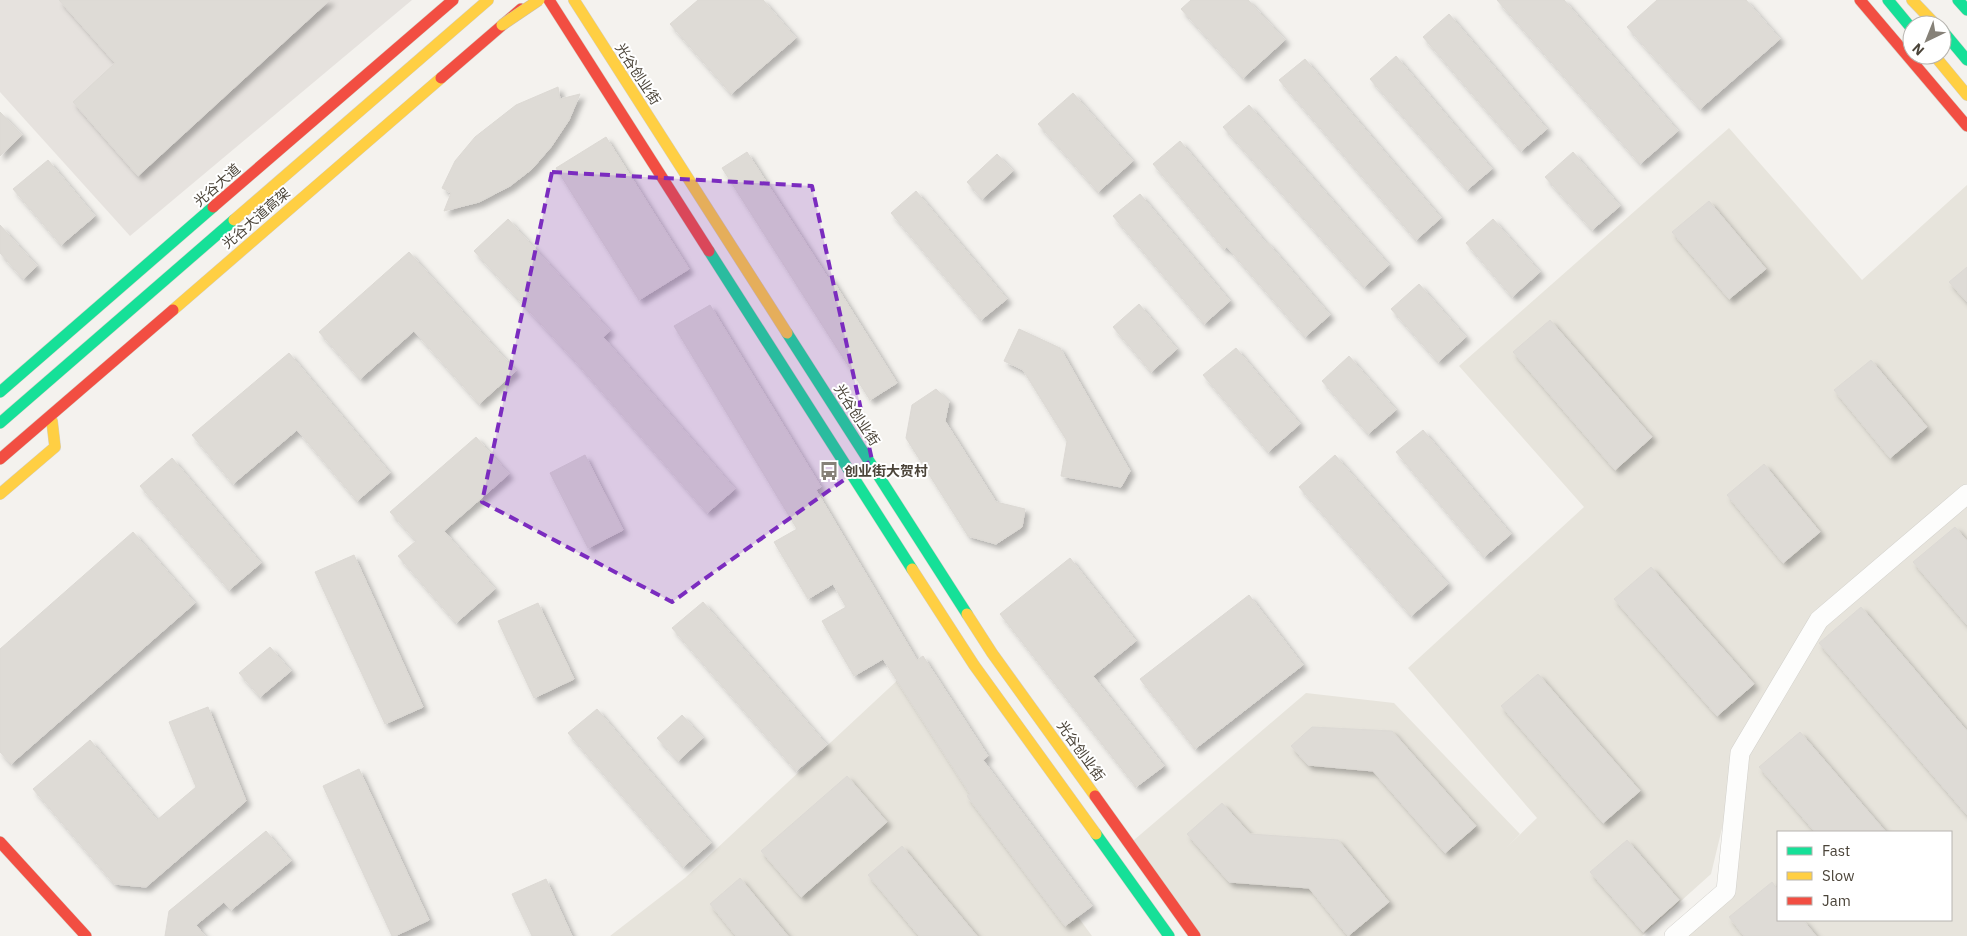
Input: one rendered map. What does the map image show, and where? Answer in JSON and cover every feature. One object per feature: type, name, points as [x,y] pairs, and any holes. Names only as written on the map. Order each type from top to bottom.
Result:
[{"type":"main road","name":"光谷大道","points":[[0,392],[453,0]]},
{"type":"main road","name":"光谷大道高架","points":[[0,422],[488,0]]},
{"type":"main road","name":"光谷大道高架","points":[[0,459],[532,0]]},
{"type":"main road","points":[[0,467],[506,38],[532,0]]},
{"type":"main road","points":[[502,25],[539,0]]},
{"type":"main road","points":[[549,0],[974,665],[1169,936]]},
{"type":"main road","name":"光谷创业街","points":[[574,0],[992,653],[1195,936]]},
{"type":"main road","points":[[1860,0],[1967,126]]},
{"type":"main road","points":[[1888,0],[1902,17]]},
{"type":"main road","points":[[1914,0],[1927,15]]},
{"type":"main road","points":[[1958,0],[1967,10]]},
{"type":"main road","points":[[1952,42],[1967,60]]},
{"type":"main road","points":[[1942,65],[1967,95]]},
{"type":"main road","points":[[0,494],[55,446],[52,421]]},
{"type":"main road","points":[[0,842],[86,936]]},
{"type":"main road","points":[[1176,936],[1188,926]]},
{"type":"street","points":[[1674,936],[1726,892],[1740,752],[1819,620],[1967,494]]},
{"type":"highlighted area","points":[[552,172],[812,186],[872,460],[672,602],[482,502]]},
{"type":"shaded area","points":[[0,0],[412,0],[130,236],[0,92]]},
{"type":"shaded area","points":[[1729,128],[1862,280],[1967,185],[1967,936],[1674,936],[1726,891],[1739,758],[1711,874],[1642,936],[1189,936],[1127,846],[1306,693],[1394,703],[1520,834],[1506,848],[1537,818],[1408,668],[1584,507],[1459,366]]},
{"type":"shaded area","points":[[902,676],[1092,936],[610,936],[685,878]]},
{"type":"building","points":[[59,0],[330,0],[138,176],[73,102],[115,63]]},
{"type":"building","points":[[698,0],[763,0],[796,38],[731,94],[670,24]]},
{"type":"building","points":[[1191,0],[1248,0],[1285,40],[1243,78],[1181,9]]},
{"type":"building","points":[[1497,0],[1564,0],[1678,131],[1640,164]]},
{"type":"building","points":[[1657,0],[1746,0],[1780,39],[1700,109],[1627,27]]},
{"type":"building","points":[[1449,14],[1547,129],[1521,151],[1423,37]]},
{"type":"building","points":[[1396,56],[1492,169],[1467,190],[1370,79]]},
{"type":"building","points":[[1305,59],[1441,218],[1416,240],[1279,80]]},
{"type":"building","points":[[558,87],[560,99],[580,94],[569,120],[551,147],[532,169],[510,186],[479,202],[444,211],[451,193],[442,188],[455,161],[475,137],[516,105]]},
{"type":"building","points":[[1073,93],[1133,161],[1098,192],[1038,124]]},
{"type":"building","points":[[1249,105],[1389,265],[1364,287],[1223,127]]},
{"type":"building","points":[[0,112],[22,135],[0,156]]},
{"type":"building","points":[[606,137],[689,269],[639,300],[556,168]]},
{"type":"building","points":[[1180,141],[1330,315],[1305,337],[1227,247],[1224,249],[1153,164]]},
{"type":"building","points":[[747,152],[828,278],[830,276],[897,383],[870,400],[722,168]]},
{"type":"building","points":[[1573,152],[1620,206],[1592,230],[1545,177]]},
{"type":"building","points":[[997,154],[1013,171],[982,199],[967,182]]},
{"type":"building","points":[[48,160],[95,216],[61,245],[13,189]]},
{"type":"building","points":[[916,191],[1007,299],[981,320],[891,213]]},
{"type":"building","points":[[1140,194],[1230,301],[1204,324],[1113,216]]},
{"type":"building","points":[[1709,201],[1766,269],[1729,299],[1672,232]]},
{"type":"building","points":[[508,219],[610,331],[603,337],[735,489],[707,513],[576,362],[474,251]]},
{"type":"building","points":[[1493,219],[1540,272],[1512,297],[1466,243]]},
{"type":"building","points":[[0,225],[37,266],[23,279],[0,253]]},
{"type":"building","points":[[409,252],[516,371],[479,404],[414,331],[360,379],[319,332]]},
{"type":"building","points":[[1967,267],[1967,302],[1949,282]]},
{"type":"building","points":[[1419,284],[1466,337],[1438,362],[1391,309]]},
{"type":"building","points":[[1139,304],[1177,349],[1151,372],[1113,327]]},
{"type":"building","points":[[710,305],[821,487],[816,490],[917,660],[923,656],[988,756],[983,760],[1092,906],[1065,926],[967,796],[970,794],[883,659],[854,676],[822,621],[846,607],[833,584],[808,599],[774,542],[797,529],[674,326]]},
{"type":"building","points":[[1550,320],[1652,437],[1615,470],[1513,352]]},
{"type":"building","points":[[1019,329],[1060,348],[1130,471],[1121,487],[1061,476],[1067,441],[1023,370],[1004,361]]},
{"type":"building","points":[[1236,348],[1300,424],[1268,452],[1203,375]]},
{"type":"building","points":[[289,353],[390,473],[357,501],[297,430],[233,484],[192,435]]},
{"type":"building","points":[[1349,356],[1396,410],[1368,434],[1322,381]]},
{"type":"building","points":[[1871,360],[1927,427],[1890,458],[1834,390]]},
{"type":"building","points":[[936,389],[949,401],[945,421],[996,502],[1025,509],[1022,527],[996,544],[968,536],[906,438],[912,405]]},
{"type":"building","points":[[1423,430],[1511,534],[1484,557],[1396,452]]},
{"type":"building","points":[[476,437],[509,474],[444,531],[495,589],[456,623],[398,556],[416,541],[390,512]]},
{"type":"building","points":[[585,455],[623,530],[588,548],[550,473]]},
{"type":"building","points":[[1335,455],[1448,584],[1411,616],[1299,487]]},
{"type":"building","points":[[172,458],[261,563],[229,590],[140,486]]},
{"type":"building","points":[[1764,464],[1820,532],[1783,563],[1727,495]]},
{"type":"building","points":[[1955,527],[1967,541],[1967,625],[1913,562]]},
{"type":"building","points":[[133,532],[195,603],[11,764],[0,752],[0,649]]},
{"type":"building","points":[[354,555],[423,707],[385,724],[315,572]]},
{"type":"building","points":[[1070,558],[1136,641],[1093,676],[1164,766],[1136,787],[1000,614]]},
{"type":"building","points":[[1651,567],[1754,684],[1717,716],[1614,599]]},
{"type":"building","points":[[1249,595],[1303,665],[1195,749],[1140,679]]},
{"type":"building","points":[[703,602],[827,745],[796,771],[672,628]]},
{"type":"building","points":[[538,603],[574,679],[534,698],[498,621]]},
{"type":"building","points":[[1861,607],[1967,731],[1967,815],[1819,643]]},
{"type":"building","points":[[270,647],[291,671],[260,697],[239,673]]},
{"type":"building","points":[[1538,674],[1640,791],[1603,823],[1501,706]]},
{"type":"building","points":[[208,707],[246,801],[146,887],[114,884],[33,789],[90,740],[157,820],[196,787],[169,722]]},
{"type":"building","points":[[597,709],[711,843],[683,867],[568,733]]},
{"type":"building","points":[[682,715],[703,738],[678,761],[657,738]]},
{"type":"building","points":[[1312,727],[1392,731],[1476,826],[1445,853],[1373,771],[1308,765],[1291,746]]},
{"type":"building","points":[[1800,732],[1885,831],[1814,831],[1759,767]]},
{"type":"building","points":[[359,769],[429,920],[395,936],[392,936],[323,786]]},
{"type":"building","points":[[847,776],[887,822],[801,897],[761,851]]},
{"type":"building","points":[[1222,803],[1250,834],[1338,840],[1389,902],[1348,936],[1309,888],[1229,882],[1187,834]]},
{"type":"building","points":[[266,831],[291,861],[231,910],[224,902],[196,925],[205,936],[165,936],[169,911]]},
{"type":"building","points":[[1627,840],[1679,900],[1643,932],[1590,872]]},
{"type":"building","points":[[902,846],[977,936],[919,936],[868,875]]},
{"type":"building","points":[[740,878],[788,936],[736,936],[710,904]]},
{"type":"building","points":[[546,879],[572,936],[532,936],[512,894]]},
{"type":"building","points":[[1772,882],[1777,889],[1777,921],[1804,921],[1816,936],[1744,936],[1729,917]]},
{"type":"traffic: fast","points":[[1888,0],[1902,17]]},
{"type":"traffic: fast","points":[[1958,0],[1967,10]]},
{"type":"traffic: fast","points":[[1952,42],[1967,60]]},
{"type":"traffic: fast","points":[[0,392],[213,207]]},
{"type":"traffic: fast","points":[[0,423],[234,220]]},
{"type":"traffic: fast","points":[[709,251],[912,569]]},
{"type":"traffic: fast","points":[[787,333],[967,614]]},
{"type":"traffic: fast","points":[[1096,834],[1169,936]]},
{"type":"traffic: slow","points":[[234,220],[488,0]]},
{"type":"traffic: slow","points":[[502,25],[539,0]]},
{"type":"traffic: slow","points":[[574,0],[787,333]]},
{"type":"traffic: slow","points":[[1912,0],[1926,15]]},
{"type":"traffic: slow","points":[[1942,65],[1967,95]]},
{"type":"traffic: slow","points":[[173,310],[441,78]]},
{"type":"traffic: slow","points":[[0,494],[55,447],[52,421]]},
{"type":"traffic: slow","points":[[912,569],[974,665],[1096,834]]},
{"type":"traffic: slow","points":[[967,614],[992,653],[1095,796]]},
{"type":"traffic: jam","points":[[213,207],[453,0]]},
{"type":"traffic: jam","points":[[549,0],[709,251]]},
{"type":"traffic: jam","points":[[1860,0],[1967,126]]},
{"type":"traffic: jam","points":[[441,78],[521,9]]},
{"type":"traffic: jam","points":[[0,459],[173,310]]},
{"type":"traffic: jam","points":[[1095,796],[1195,936]]},
{"type":"traffic: jam","points":[[0,842],[86,936]]},
{"type":"place","name":"创业街大贺村","points":[[829,471]]}]
